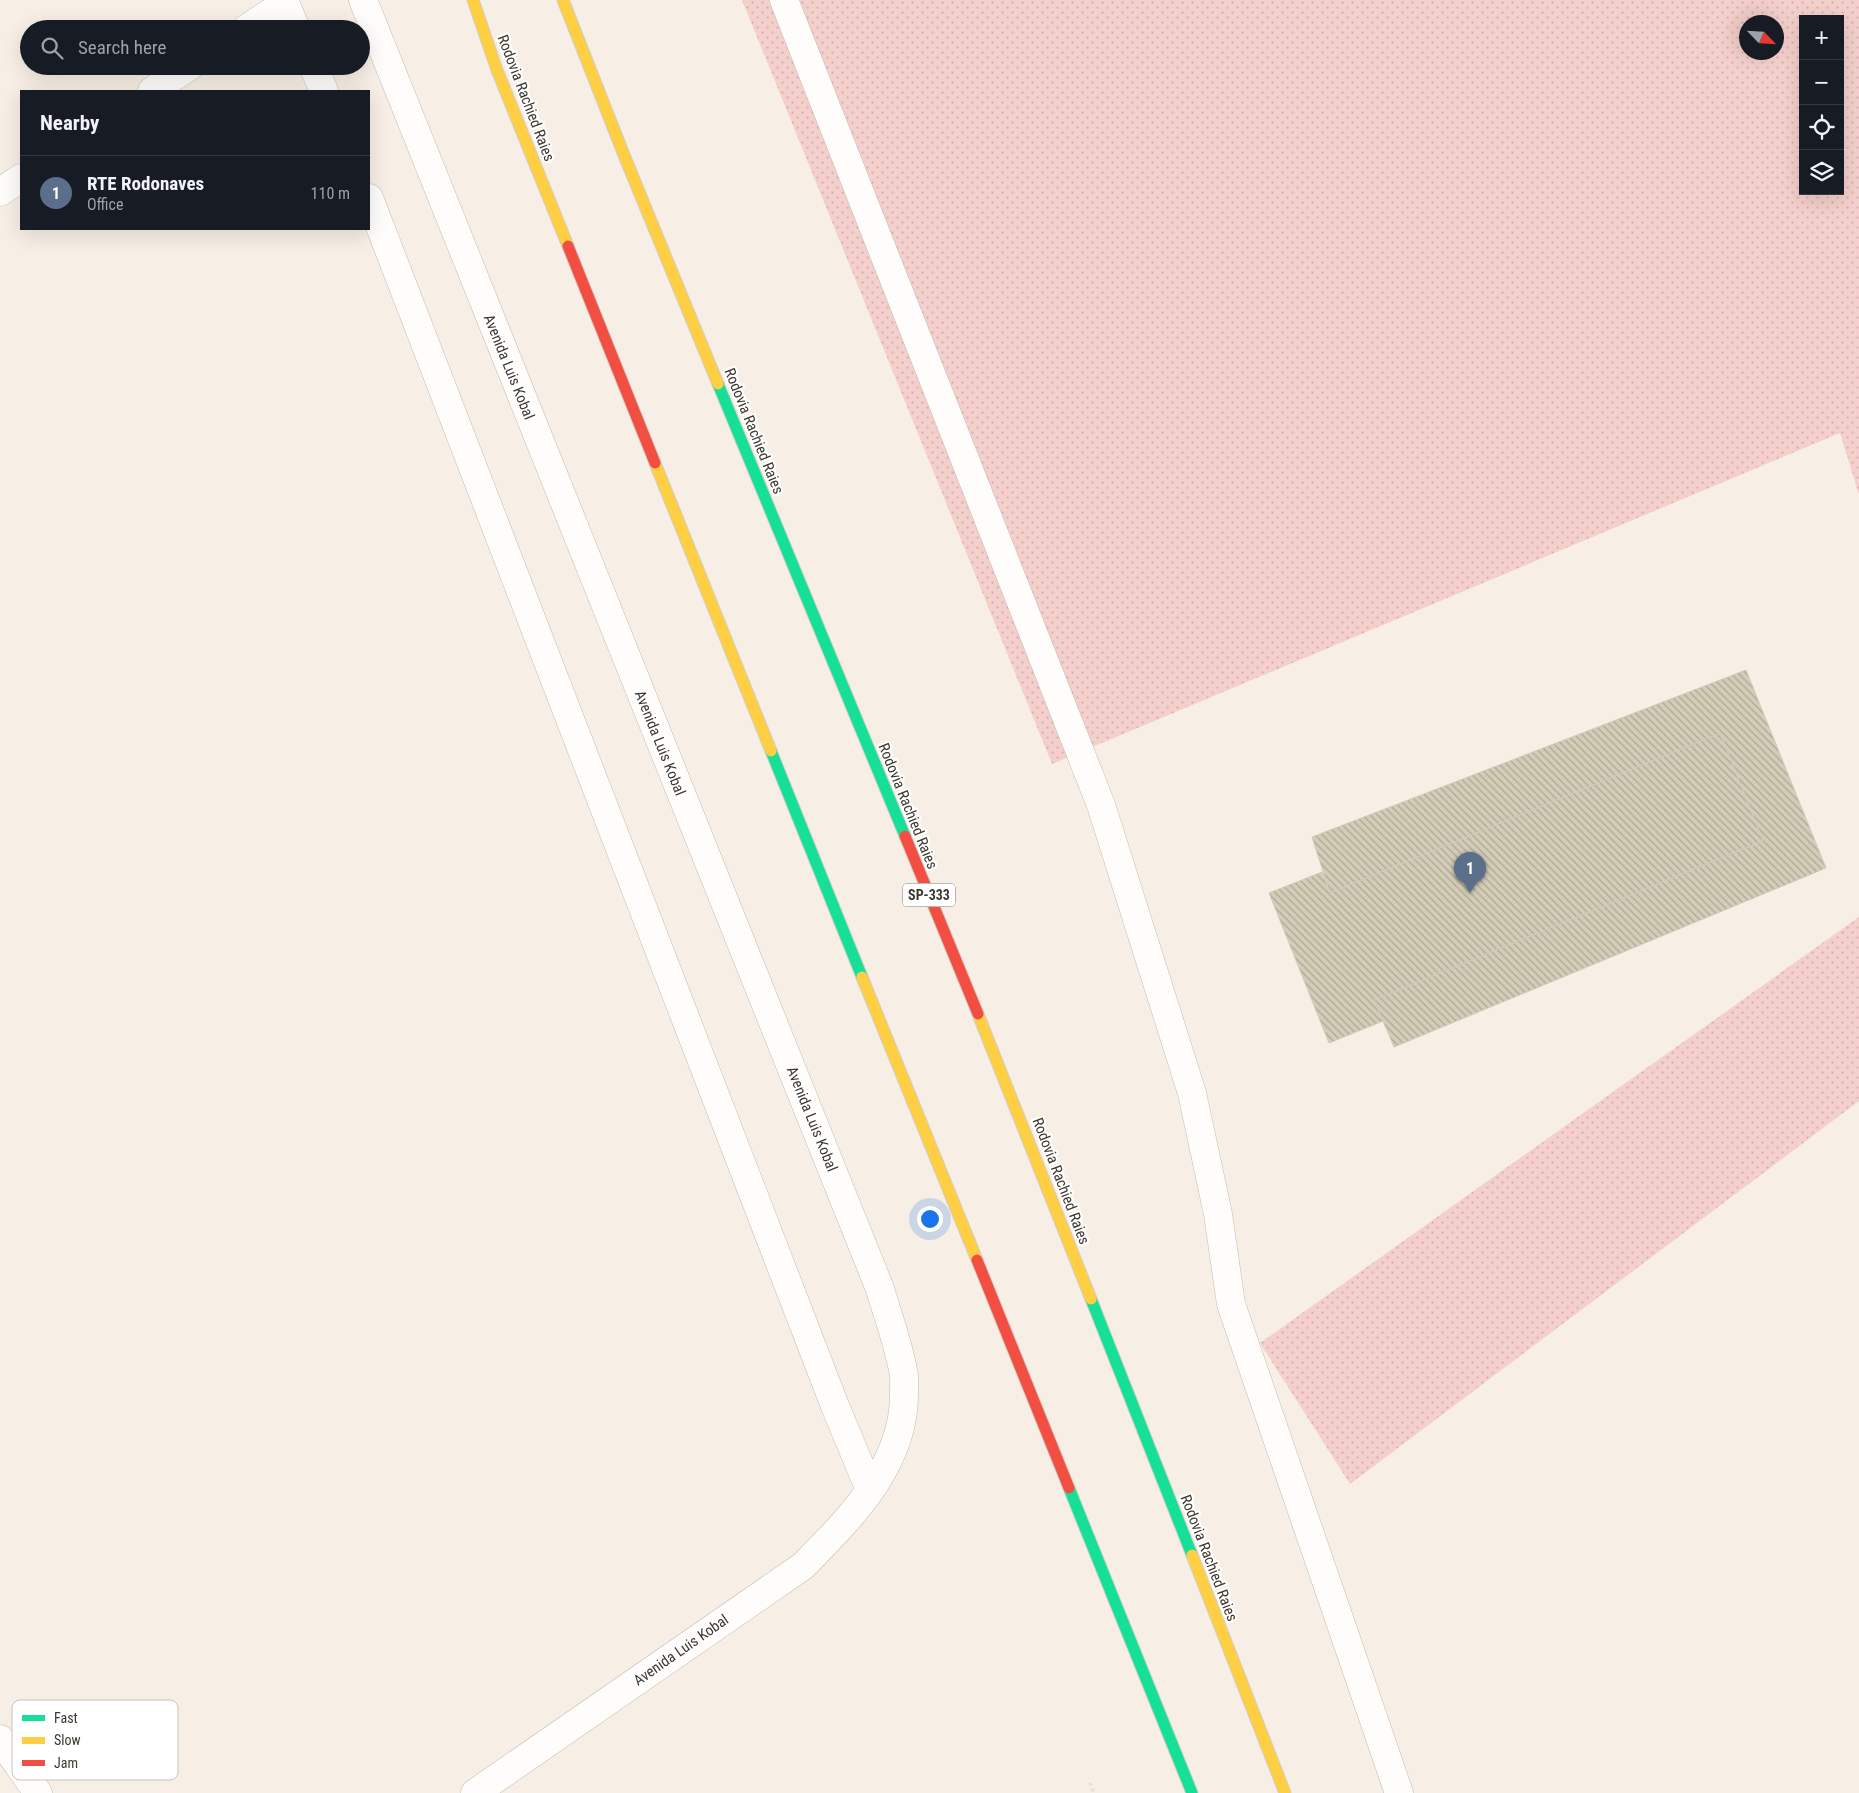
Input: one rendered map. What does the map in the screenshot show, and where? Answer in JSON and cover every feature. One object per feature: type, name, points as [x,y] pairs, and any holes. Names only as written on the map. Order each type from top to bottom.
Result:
[{"type":"highway","name":"Rodovia Rachied Raies","points":[[473,0],[497,70],[864,984],[1192,1793]]},
{"type":"highway","name":"Rodovia Rachied Raies","points":[[563,0],[624,155],[1015,1104],[1285,1793]]},
{"type":"street","name":"Avenida Luis Kobal","points":[[363,0],[880,1289],[904,1371],[904,1410],[891,1456],[870,1490],[843,1524],[803,1566],[475,1793]]},
{"type":"street","points":[[784,0],[1101,805],[1192,1094],[1218,1214],[1231,1304],[1399,1793]]},
{"type":"street","points":[[259,20],[284,2],[292,20]]},
{"type":"street","points":[[154,90],[176,75]]},
{"type":"street","points":[[317,75],[324,90]]},
{"type":"street","points":[[0,192],[20,179]]},
{"type":"street","points":[[370,201],[835,1406],[870,1490]]},
{"type":"street","points":[[0,1739],[12,1756]]},
{"type":"street","points":[[29,1780],[38,1793]]},
{"type":"path","points":[[1090,1783],[1094,1793]]},
{"type":"shaded area","points":[[742,0],[1859,0],[1859,495],[1840,433],[1052,764]]},
{"type":"shaded area","points":[[1859,917],[1859,1101],[1350,1484],[1260,1343]]},
{"type":"building","points":[[1746,670],[1826,868],[1394,1047],[1374,1000],[1763,841],[1720,733],[1330,893],[1312,837]]},
{"type":"building","points":[[1720,733],[1763,841],[1374,1000],[1383,1021],[1329,1043],[1269,893],[1322,872],[1330,893]]},
{"type":"traffic: fast","points":[[718,384],[905,836]]},
{"type":"traffic: fast","points":[[771,751],[862,977]]},
{"type":"traffic: fast","points":[[1091,1299],[1192,1555]]},
{"type":"traffic: fast","points":[[1069,1488],[1192,1793]]},
{"type":"traffic: slow","points":[[473,0],[497,70],[568,246]]},
{"type":"traffic: slow","points":[[563,0],[718,384]]},
{"type":"traffic: slow","points":[[655,463],[771,751]]},
{"type":"traffic: slow","points":[[862,977],[977,1260]]},
{"type":"traffic: slow","points":[[978,1014],[1091,1299]]},
{"type":"traffic: slow","points":[[1192,1555],[1285,1793]]},
{"type":"traffic: jam","points":[[568,246],[655,463]]},
{"type":"traffic: jam","points":[[905,836],[978,1014]]},
{"type":"traffic: jam","points":[[977,1260],[1069,1488]]},
{"type":"place","name":"RTE Rodonaves","points":[[1470,893]]}]
